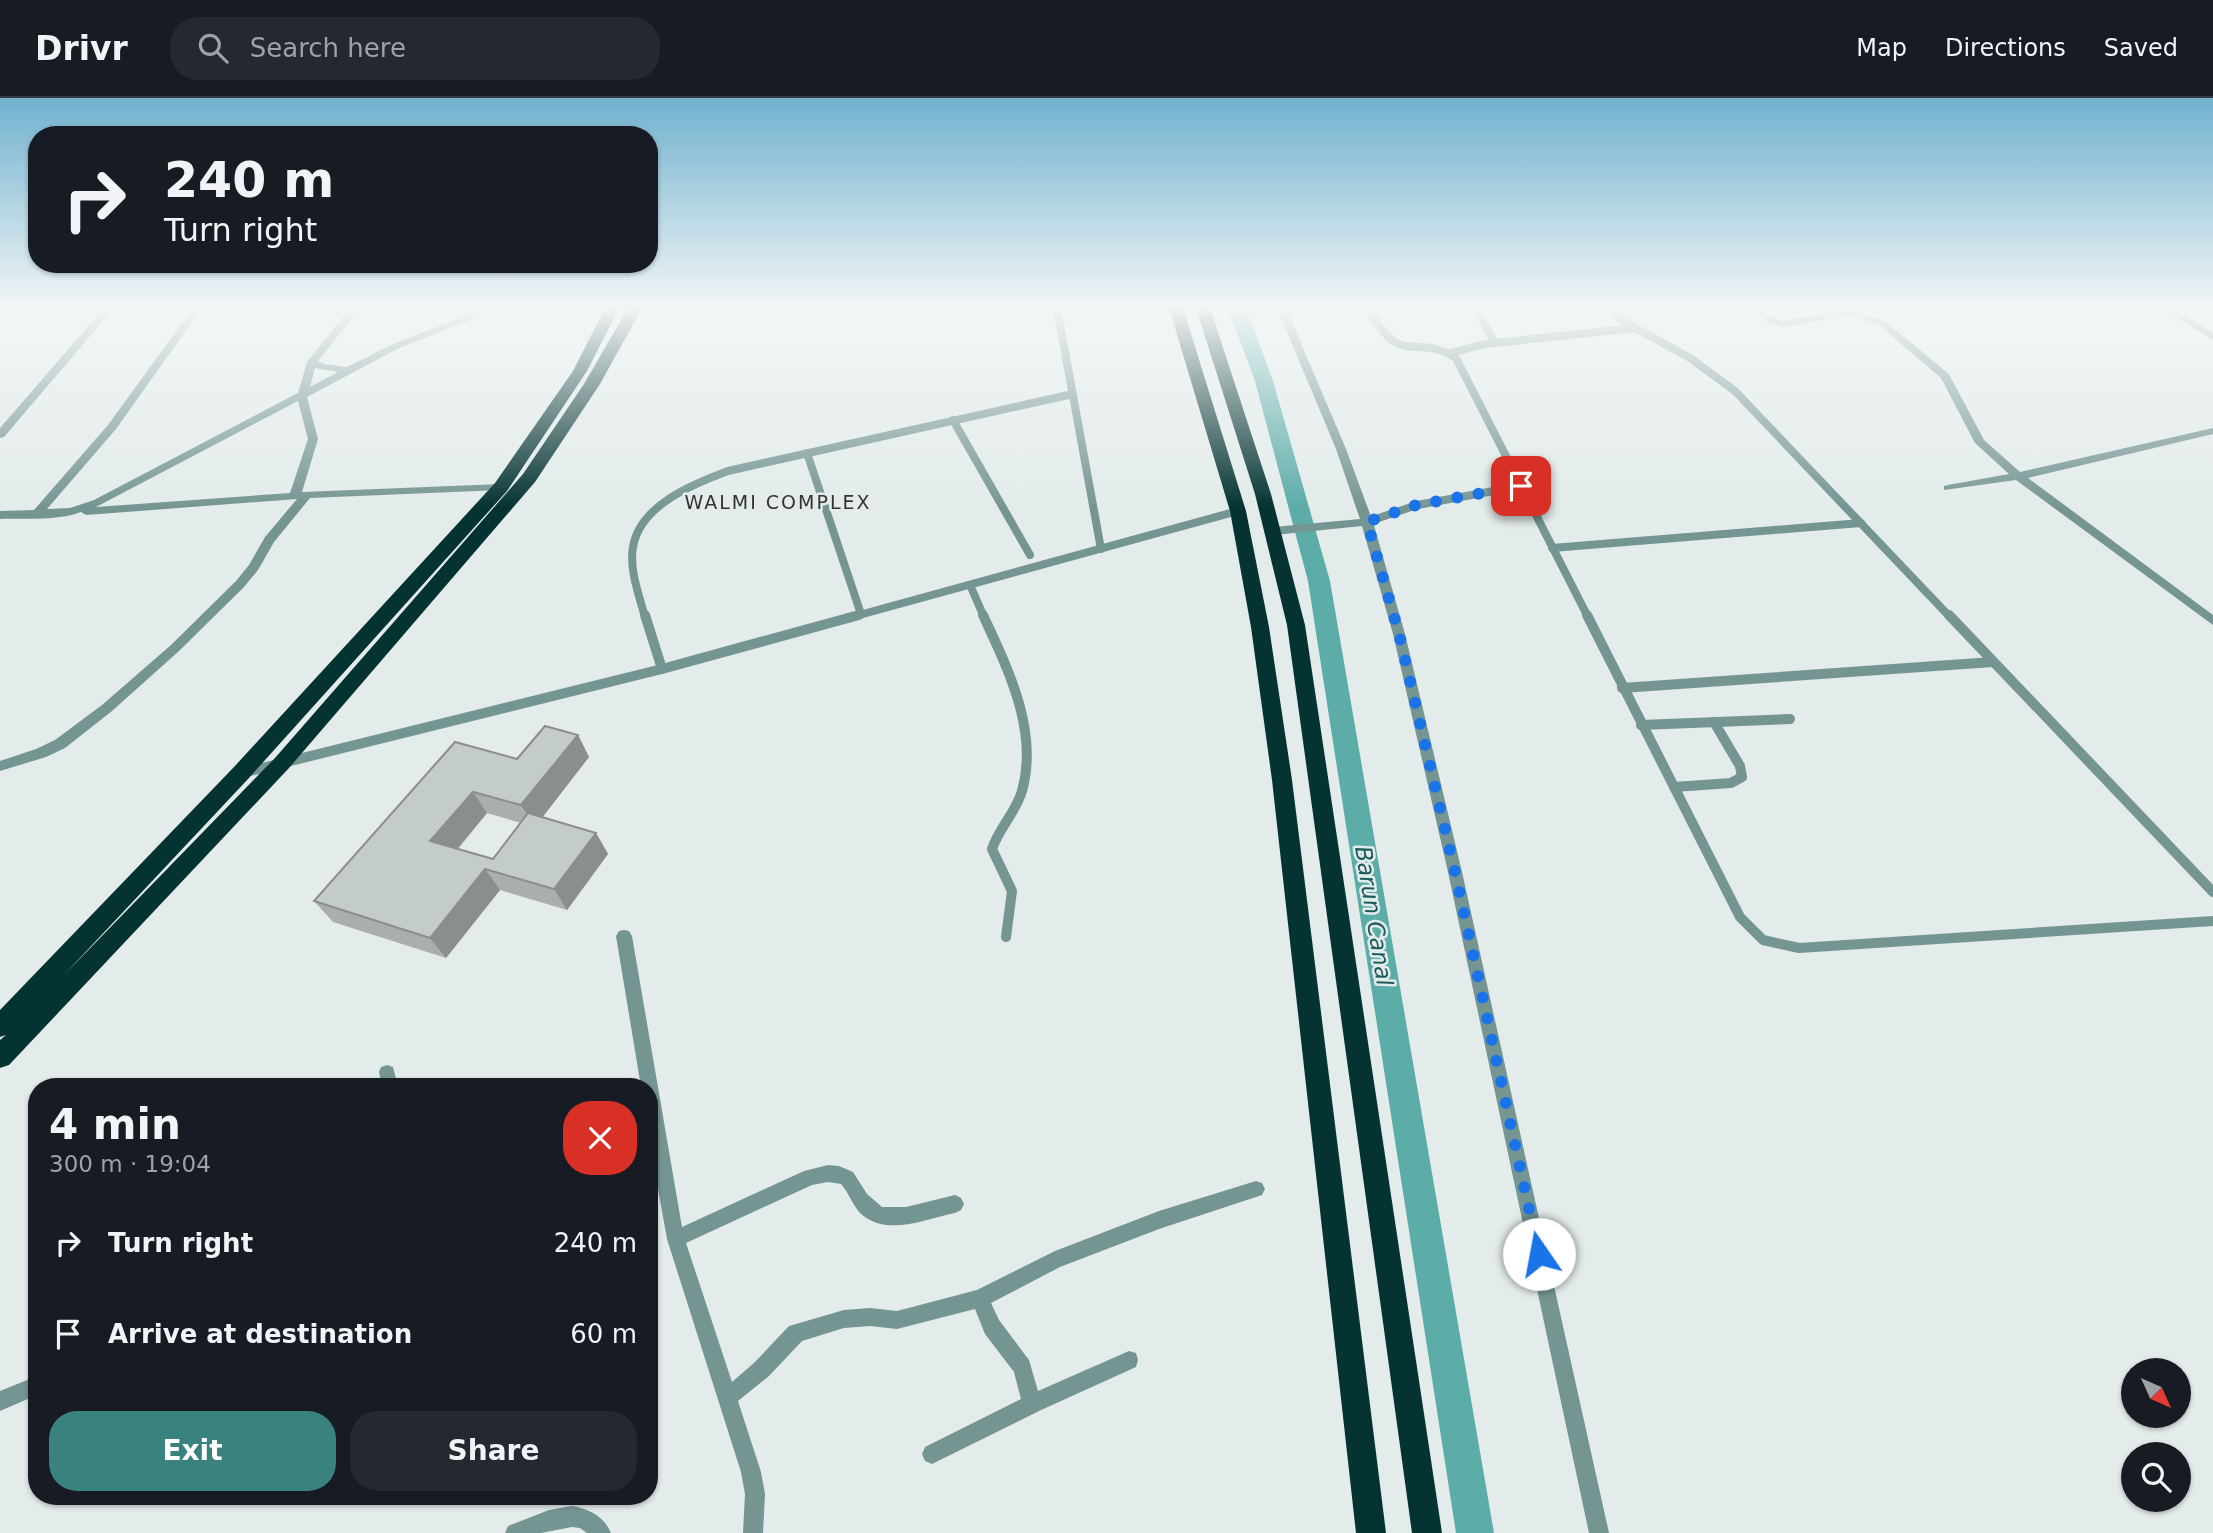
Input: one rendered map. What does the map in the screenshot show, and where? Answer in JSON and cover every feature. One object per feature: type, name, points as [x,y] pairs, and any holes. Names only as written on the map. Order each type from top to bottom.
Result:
[{"type":"highway","points":[[0,1027],[241,773],[501,487],[577,375]]},
{"type":"highway","points":[[0,1058],[282,763],[529,478],[597,375]]},
{"type":"highway","points":[[1197,375],[1238,511],[1260,627],[1282,780],[1371,1533]]},
{"type":"highway","points":[[1228,375],[1284,529],[1427,1533]]},
{"type":"street","points":[[0,435],[51,375]]},
{"type":"street","points":[[36,514],[112,427],[149,375]]},
{"type":"street","points":[[0,766],[60,744],[155,666],[240,584],[254,567],[269,540],[301,495],[313,439],[302,397],[308,375]]},
{"type":"street","points":[[71,512],[97,502],[344,375]]},
{"type":"street","points":[[1310,375],[1341,449],[1367,522],[1399,634],[1455,872],[1599,1533]]},
{"type":"street","points":[[1944,375],[1979,441],[2017,476],[2213,621]]},
{"type":"street","points":[[1948,488],[2017,476],[2213,431]]},
{"type":"street","points":[[0,515],[301,495],[501,487]]},
{"type":"street","points":[[1284,529],[1367,522]]},
{"type":"street","points":[[624,936],[648,1078]]},
{"type":"street","points":[[658,1147],[676,1239],[751,1472],[755,1494],[753,1533]]},
{"type":"street","points":[[676,1239],[810,1177],[831,1171],[842,1174],[852,1182],[867,1207],[881,1216],[894,1217],[955,1203]]},
{"type":"street","points":[[727,1398],[762,1369],[796,1333],[844,1319],[870,1317],[897,1320],[980,1298],[1055,1260],[1256,1189]]},
{"type":"street","points":[[980,1298],[992,1327],[1022,1367],[1032,1404]]},
{"type":"street","points":[[932,1454],[1129,1360]]},
{"type":"street","points":[[0,1401],[28,1389]]},
{"type":"street","points":[[515,1533],[551,1519],[577,1515],[593,1522],[601,1533]]},
{"type":"lane","points":[[1070,375],[1101,549]]},
{"type":"lane","points":[[1465,375],[1622,688],[1741,917],[1763,940],[1780,946],[1799,948],[2213,921]]},
{"type":"lane","points":[[1715,375],[1724,380],[2213,892]]},
{"type":"lane","points":[[662,669],[634,577],[632,546],[639,531],[661,506],[694,484],[728,471],[1073,394]]},
{"type":"lane","points":[[953,420],[1030,555]]},
{"type":"lane","points":[[807,453],[861,614]]},
{"type":"lane","points":[[1367,522],[1416,505],[1521,486]]},
{"type":"lane","points":[[241,773],[662,669],[1238,511]]},
{"type":"lane","points":[[1552,548],[1861,523]]},
{"type":"lane","points":[[970,584],[1019,704],[1026,747],[1021,792],[996,836],[992,849],[1012,891],[1006,937]]},
{"type":"lane","points":[[1622,688],[1993,662]]},
{"type":"lane","points":[[1641,725],[1790,719]]},
{"type":"lane","points":[[1674,787],[1731,783],[1742,777],[1740,766],[1714,722]]},
{"type":"building","points":[[545,726],[578,735],[521,805],[473,792],[430,841],[493,859],[528,813],[596,833],[554,889],[485,869],[430,938],[314,901],[455,742],[517,759]]},
{"type":"waterway","name":"Barun Canal","points":[[1262,375],[1319,581],[1475,1533]]},
{"type":"district","name":"WALMI COMPLEX","points":[[778,502]]},
{"type":"route","points":[[1521,486],[1416,505],[1367,522],[1399,634],[1455,872],[1539,1254]]}]
